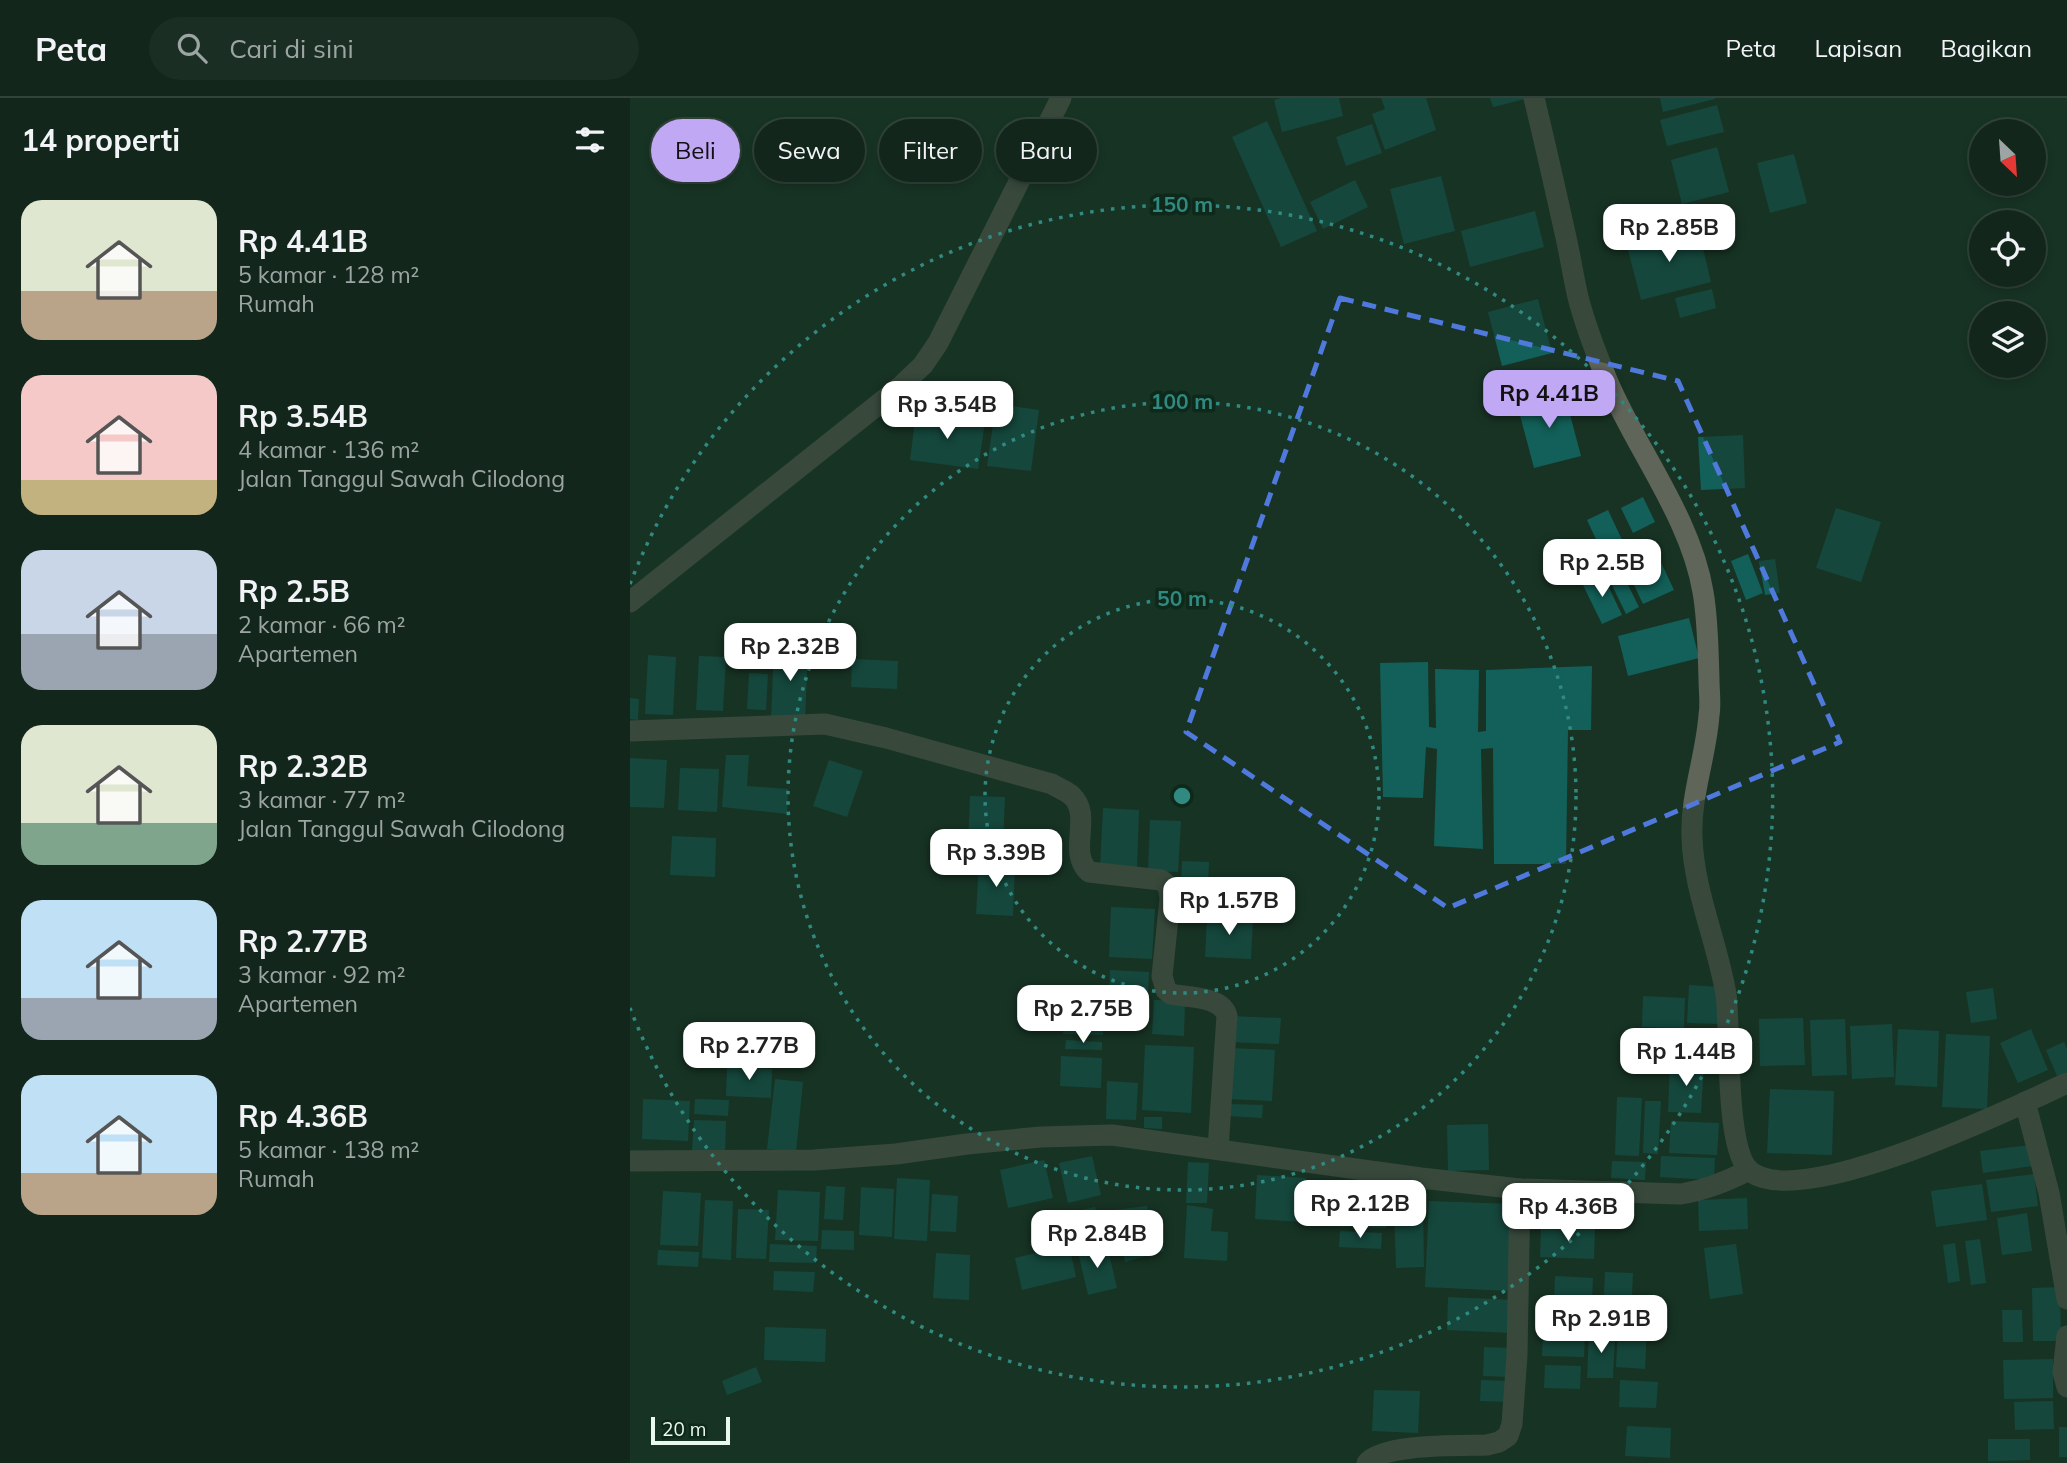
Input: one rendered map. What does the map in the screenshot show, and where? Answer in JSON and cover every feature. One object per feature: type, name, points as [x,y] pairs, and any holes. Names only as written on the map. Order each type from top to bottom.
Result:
[{"type":"street","points":[[630,602],[890,395],[923,365],[938,344],[1061,98]]},
{"type":"street","points":[[1534,98],[1579,300],[1595,350],[1609,385],[1690,546],[1703,592],[1710,715],[1694,796],[1691,834],[1699,896],[1726,993],[1730,1030],[1731,1109],[1735,1139],[1742,1160],[1749,1170],[1763,1178],[1814,1178],[1850,1171],[1973,1126],[2067,1083]]},
{"type":"street","points":[[630,731],[825,724],[1052,784],[1071,795],[1080,813],[1079,854],[1089,872],[1161,880],[1169,889],[1171,899],[1162,976],[1166,990],[1171,995],[1216,1002],[1225,1010],[1227,1017],[1218,1149]]},
{"type":"street","points":[[2025,1102],[2049,1193],[2067,1299]]},
{"type":"street","points":[[630,1161],[814,1160],[896,1154],[1053,1136],[1112,1135],[1520,1189],[1681,1194],[1702,1191],[1749,1170]]},
{"type":"street","points":[[1367,1463],[1385,1452],[1411,1448],[1487,1445],[1508,1436],[1512,1424],[1517,1355],[1520,1189]]},
{"type":"street","points":[[2067,1336],[2063,1372],[2067,1387]]},
{"type":"highlighted area","points":[[1340,298],[1678,381],[1840,742],[1448,908],[1186,732]]},
{"type":"building","points":[[1339,98],[1343,116],[1282,132],[1274,100]]},
{"type":"building","points":[[1381,98],[1426,98],[1436,130],[1385,150],[1372,114],[1385,109]]},
{"type":"building","points":[[1490,98],[1525,98],[1525,99],[1493,107]]},
{"type":"building","points":[[1660,98],[1715,98],[1715,99],[1663,112]]},
{"type":"building","points":[[1717,105],[1724,132],[1667,146],[1660,120]]},
{"type":"building","points":[[1267,121],[1317,231],[1281,247],[1232,137]]},
{"type":"building","points":[[1372,124],[1382,153],[1346,166],[1336,137]]},
{"type":"building","points":[[1717,147],[1729,192],[1682,204],[1671,160]]},
{"type":"building","points":[[1794,154],[1807,203],[1770,213],[1757,163]]},
{"type":"building","points":[[1441,176],[1455,231],[1404,244],[1390,189]]},
{"type":"building","points":[[1355,180],[1368,207],[1323,229],[1310,202]]},
{"type":"building","points":[[1535,211],[1544,247],[1470,267],[1461,231]]},
{"type":"building","points":[[1698,228],[1711,282],[1641,300],[1627,246]]},
{"type":"building","points":[[1712,289],[1716,308],[1680,318],[1675,298]]},
{"type":"building","points":[[1538,299],[1552,353],[1502,366],[1488,312]]},
{"type":"building","points":[[1564,392],[1581,456],[1534,468],[1517,404]]},
{"type":"building","points":[[996,404],[1039,410],[1031,471],[987,466]]},
{"type":"building","points":[[916,413],[985,422],[978,469],[910,460]]},
{"type":"building","points":[[1743,435],[1745,488],[1701,490],[1698,437]]},
{"type":"building","points":[[1643,497],[1655,522],[1633,533],[1621,508]]},
{"type":"building","points":[[1836,508],[1881,522],[1861,582],[1816,568]]},
{"type":"building","points":[[1608,510],[1623,542],[1602,552],[1587,520]]},
{"type":"building","points":[[1657,554],[1674,590],[1643,604],[1626,568]]},
{"type":"building","points":[[1748,554],[1763,593],[1746,600],[1731,561]]},
{"type":"building","points":[[1775,559],[1780,593],[1765,595],[1759,561]]},
{"type":"building","points":[[1619,567],[1639,607],[1626,614],[1606,573]]},
{"type":"building","points":[[1602,573],[1622,615],[1602,624],[1582,583]]},
{"type":"building","points":[[1689,618],[1699,658],[1628,676],[1618,636]]},
{"type":"building","points":[[774,647],[808,648],[805,720],[771,718]]},
{"type":"building","points":[[648,655],[676,657],[673,715],[645,714]]},
{"type":"building","points":[[699,656],[726,657],[723,711],[696,710]]},
{"type":"building","points":[[852,659],[898,661],[897,689],[851,687]]},
{"type":"building","points":[[1428,662],[1429,727],[1436,728],[1435,669],[1479,670],[1478,732],[1486,731],[1486,670],[1592,666],[1591,730],[1568,730],[1566,864],[1494,864],[1493,748],[1481,749],[1483,849],[1434,846],[1437,749],[1426,747],[1423,798],[1383,797],[1380,663]]},
{"type":"building","points":[[749,673],[768,674],[766,710],[747,709]]},
{"type":"building","points":[[630,698],[639,699],[638,720],[630,719]]},
{"type":"building","points":[[726,755],[749,755],[747,786],[788,789],[787,814],[722,807]]},
{"type":"building","points":[[630,758],[667,760],[664,808],[630,807]]},
{"type":"building","points":[[829,760],[863,771],[847,817],[813,806]]},
{"type":"building","points":[[680,768],[719,769],[717,812],[678,810]]},
{"type":"building","points":[[970,796],[1005,797],[1003,845],[968,844]]},
{"type":"building","points":[[1103,808],[1139,810],[1137,870],[1100,868]]},
{"type":"building","points":[[1150,820],[1181,821],[1178,872],[1148,871]]},
{"type":"building","points":[[672,836],[716,838],[715,877],[670,875]]},
{"type":"building","points":[[1182,861],[1209,862],[1207,906],[1180,904]]},
{"type":"building","points":[[979,863],[1015,864],[1013,916],[976,914]]},
{"type":"building","points":[[1111,907],[1155,909],[1152,959],[1109,957]]},
{"type":"building","points":[[1207,916],[1253,918],[1251,959],[1205,957]]},
{"type":"building","points":[[1110,970],[1149,972],[1147,1016],[1108,1014]]},
{"type":"building","points":[[1689,985],[1720,987],[1719,1024],[1687,1023]]},
{"type":"building","points":[[1993,988],[1997,1019],[1971,1023],[1966,992]]},
{"type":"building","points":[[1643,996],[1685,998],[1684,1028],[1642,1027]]},
{"type":"building","points":[[1154,1000],[1185,1001],[1184,1036],[1152,1034]]},
{"type":"building","points":[[1230,1016],[1281,1018],[1279,1044],[1229,1042]]},
{"type":"building","points":[[1803,1018],[1805,1065],[1760,1066],[1759,1019]]},
{"type":"building","points":[[1845,1019],[1847,1075],[1812,1076],[1810,1020]]},
{"type":"building","points":[[1064,1024],[1103,1026],[1103,1035],[1063,1034]]},
{"type":"building","points":[[1892,1024],[1894,1077],[1852,1079],[1850,1026]]},
{"type":"building","points":[[1898,1029],[1939,1031],[1937,1087],[1895,1085]]},
{"type":"building","points":[[2031,1029],[2048,1070],[2018,1083],[2000,1043]]},
{"type":"building","points":[[1946,1034],[1990,1036],[1987,1109],[1942,1107]]},
{"type":"building","points":[[1673,1037],[1714,1038],[1713,1060],[1672,1058]]},
{"type":"building","points":[[1066,1040],[1102,1042],[1102,1050],[1065,1049]]},
{"type":"building","points":[[2064,1042],[2067,1049],[2067,1072],[2057,1076],[2046,1050]]},
{"type":"building","points":[[1145,1045],[1194,1047],[1191,1113],[1142,1110]]},
{"type":"building","points":[[1228,1048],[1275,1050],[1272,1101],[1226,1099]]},
{"type":"building","points":[[1061,1056],[1102,1058],[1101,1088],[1060,1086]]},
{"type":"building","points":[[1670,1063],[1704,1065],[1701,1113],[1668,1112]]},
{"type":"building","points":[[727,1067],[772,1069],[771,1098],[726,1096]]},
{"type":"building","points":[[775,1079],[803,1082],[796,1152],[767,1149]]},
{"type":"building","points":[[1107,1081],[1138,1083],[1136,1120],[1106,1119]]},
{"type":"building","points":[[1770,1089],[1834,1091],[1832,1155],[1767,1153]]},
{"type":"building","points":[[1617,1097],[1642,1098],[1639,1156],[1615,1155]]},
{"type":"building","points":[[643,1099],[690,1101],[688,1141],[642,1139]]},
{"type":"building","points":[[695,1099],[729,1100],[728,1116],[694,1114]]},
{"type":"building","points":[[1645,1101],[1661,1101],[1658,1154],[1643,1153]]},
{"type":"building","points":[[1227,1104],[1263,1105],[1262,1118],[1226,1116]]},
{"type":"building","points":[[1144,1117],[1162,1117],[1162,1129],[1144,1128]]},
{"type":"building","points":[[694,1120],[726,1121],[725,1153],[692,1151]]},
{"type":"building","points":[[1671,1121],[1719,1123],[1717,1155],[1669,1153]]},
{"type":"building","points":[[1488,1124],[1489,1170],[1448,1171],[1447,1125]]},
{"type":"building","points":[[2030,1145],[2032,1166],[1983,1173],[1980,1151]]},
{"type":"building","points":[[1092,1156],[1101,1195],[1068,1203],[1059,1163]]},
{"type":"building","points":[[1661,1156],[1715,1158],[1714,1180],[1660,1177]]},
{"type":"building","points":[[1044,1160],[1053,1198],[1008,1208],[1000,1170]]},
{"type":"building","points":[[1612,1161],[1646,1162],[1645,1180],[1611,1178]]},
{"type":"building","points":[[1188,1162],[1209,1163],[1207,1203],[1186,1203]]},
{"type":"building","points":[[2034,1174],[2038,1206],[1991,1212],[1986,1180]]},
{"type":"building","points":[[1257,1175],[1306,1178],[1304,1222],[1255,1219]]},
{"type":"building","points":[[897,1178],[930,1180],[927,1241],[894,1239]]},
{"type":"building","points":[[1982,1184],[1987,1220],[1936,1227],[1931,1191]]},
{"type":"building","points":[[826,1186],[845,1187],[843,1220],[824,1219]]},
{"type":"building","points":[[861,1187],[894,1189],[892,1237],[859,1235]]},
{"type":"building","points":[[1327,1188],[1388,1191],[1386,1228],[1325,1226]]},
{"type":"building","points":[[778,1190],[820,1192],[818,1241],[775,1240]]},
{"type":"building","points":[[663,1191],[701,1193],[698,1246],[660,1245]]},
{"type":"building","points":[[932,1194],[958,1196],[956,1232],[930,1231]]},
{"type":"building","points":[[1747,1198],[1748,1229],[1699,1231],[1698,1200]]},
{"type":"building","points":[[705,1200],[733,1201],[731,1260],[702,1258]]},
{"type":"building","points":[[1429,1201],[1514,1204],[1510,1291],[1425,1287]]},
{"type":"building","points":[[1187,1205],[1213,1209],[1211,1231],[1228,1232],[1227,1261],[1184,1258]]},
{"type":"building","points":[[1147,1206],[1152,1228],[1159,1227],[1164,1251],[1125,1262],[1113,1210]]},
{"type":"building","points":[[1095,1207],[1102,1237],[1079,1242],[1072,1212]]},
{"type":"building","points":[[1423,1208],[1424,1267],[1396,1268],[1394,1209]]},
{"type":"building","points":[[738,1209],[769,1210],[766,1259],[736,1258]]},
{"type":"building","points":[[2027,1213],[2032,1251],[2002,1255],[1997,1218]]},
{"type":"building","points":[[1541,1227],[1595,1229],[1594,1259],[1540,1257]]},
{"type":"building","points":[[822,1230],[854,1231],[854,1250],[821,1249]]},
{"type":"building","points":[[1340,1231],[1382,1233],[1381,1249],[1339,1247]]},
{"type":"building","points":[[1980,1239],[1986,1283],[1971,1285],[1965,1241]]},
{"type":"building","points":[[1955,1243],[1960,1281],[1948,1283],[1943,1245]]},
{"type":"building","points":[[770,1244],[817,1246],[816,1263],[769,1262]]},
{"type":"building","points":[[1736,1244],[1743,1294],[1710,1299],[1704,1248]]},
{"type":"building","points":[[1069,1245],[1076,1277],[1022,1290],[1015,1258]]},
{"type":"building","points":[[1107,1245],[1117,1288],[1088,1295],[1078,1252]]},
{"type":"building","points":[[658,1250],[699,1252],[698,1267],[657,1265]]},
{"type":"building","points":[[936,1253],[970,1255],[969,1300],[933,1298]]},
{"type":"building","points":[[774,1271],[815,1272],[813,1292],[773,1290]]},
{"type":"building","points":[[1605,1272],[1633,1273],[1631,1316],[1603,1315]]},
{"type":"building","points":[[1555,1276],[1593,1278],[1591,1323],[1553,1321]]},
{"type":"building","points":[[2060,1287],[2061,1341],[2033,1341],[2032,1288]]},
{"type":"building","points":[[1448,1297],[1514,1300],[1512,1333],[1447,1330]]},
{"type":"building","points":[[2002,1310],[2022,1310],[2023,1342],[2003,1342]]},
{"type":"building","points":[[765,1327],[826,1329],[825,1362],[764,1360]]},
{"type":"building","points":[[1618,1329],[1647,1330],[1645,1369],[1616,1367]]},
{"type":"building","points":[[1543,1332],[1585,1334],[1584,1357],[1542,1356]]},
{"type":"building","points":[[1589,1332],[1615,1334],[1613,1378],[1587,1378]]},
{"type":"building","points":[[1484,1347],[1513,1348],[1512,1377],[1483,1376]]},
{"type":"building","points":[[2053,1359],[2053,1398],[2004,1399],[2003,1360]]},
{"type":"building","points":[[1545,1365],[1581,1366],[1580,1389],[1544,1388]]},
{"type":"building","points":[[756,1367],[762,1382],[727,1395],[722,1381]]},
{"type":"building","points":[[1481,1380],[1511,1381],[1510,1402],[1480,1401]]},
{"type":"building","points":[[1620,1380],[1658,1382],[1656,1408],[1619,1407]]},
{"type":"building","points":[[1374,1390],[1420,1391],[1418,1433],[1372,1431]]},
{"type":"building","points":[[2053,1401],[2054,1429],[2015,1430],[2014,1402]]},
{"type":"building","points":[[1627,1426],[1671,1428],[1670,1458],[1625,1456]]},
{"type":"building","points":[[2059,1427],[2067,1427],[2067,1457],[2059,1457]]},
{"type":"building","points":[[1988,1439],[2030,1439],[2030,1460],[1988,1461]]}]
